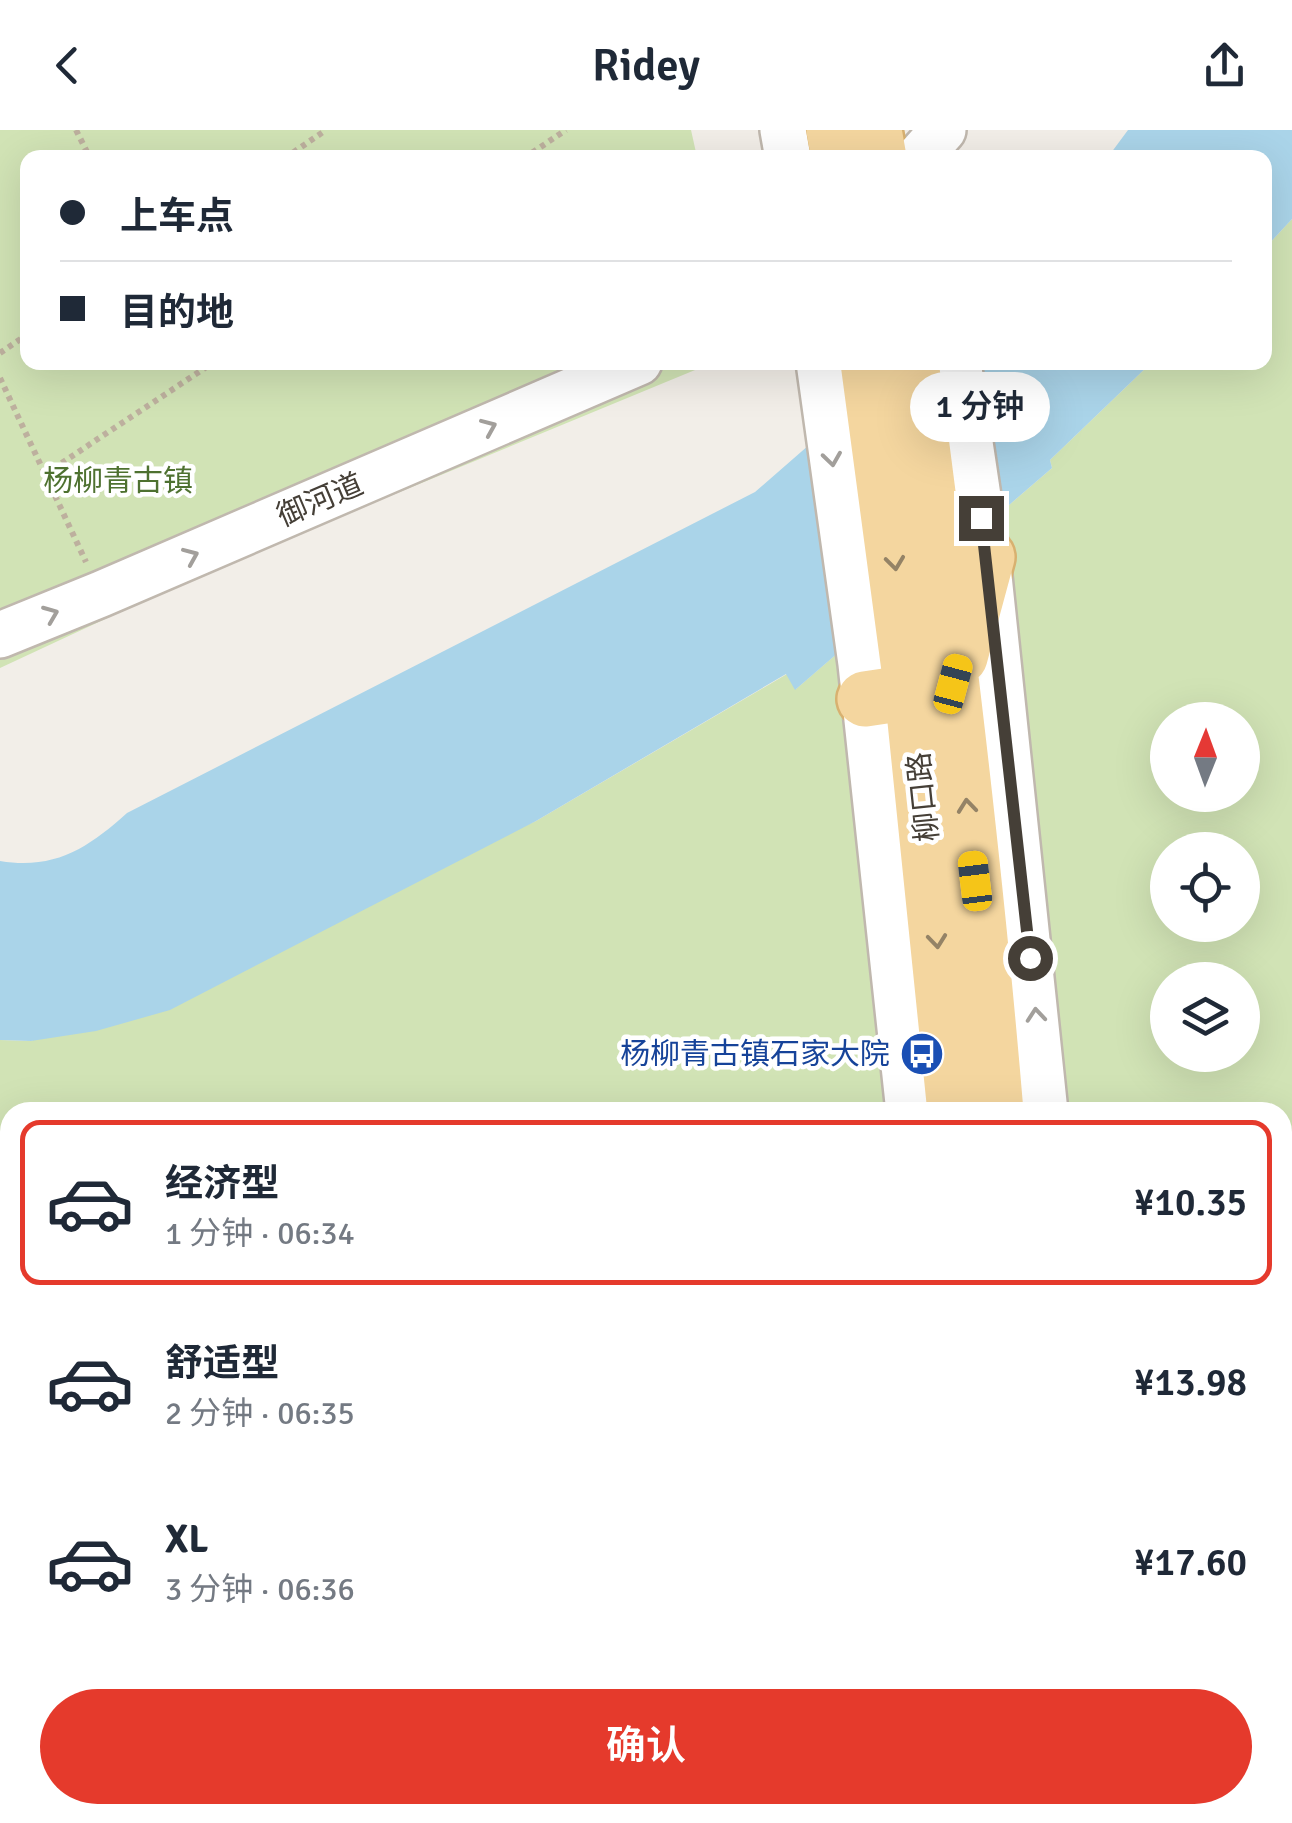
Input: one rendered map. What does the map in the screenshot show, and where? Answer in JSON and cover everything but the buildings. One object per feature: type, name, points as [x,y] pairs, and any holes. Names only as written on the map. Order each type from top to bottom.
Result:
[{"type":"main road","points":[[874,130],[918,148]]},
{"type":"main road","name":"柳口路","points":[[869,370],[907,664],[954,1102]]},
{"type":"main road","name":"柳口路","points":[[910,370],[907,664],[980,920],[995,1102]]},
{"type":"main road","points":[[907,664],[987,558]]},
{"type":"street","name":"御河道","points":[[0,634],[619,370]]},
{"type":"street","points":[[820,370],[907,664],[909,1102]]},
{"type":"street","points":[[959,370],[987,558],[1044,1102]]},
{"type":"path","points":[[297,150],[326,130]]},
{"type":"path","points":[[536,150],[566,130]]},
{"type":"path","points":[[45,474],[202,370]]},
{"type":"path","points":[[0,378],[101,594]]},
{"type":"green space","name":"杨柳青古镇","points":[[0,130],[691,130],[695,150],[20,150],[20,370],[695,370],[206,572],[0,668]]},
{"type":"green space","points":[[1292,219],[1292,1102],[0,1102],[0,1040],[31,1041],[536,821],[787,674],[796,689],[1052,468],[1050,460],[1144,370],[1272,370],[1272,240]]},
{"type":"water","points":[[1128,130],[1292,130],[1292,219],[1272,240],[1272,150],[1113,150]]},
{"type":"water","points":[[895,370],[1144,370],[1050,460],[1052,468],[795,690],[786,674],[536,821],[170,1010],[96,1031],[31,1041],[0,1040],[0,861],[38,862],[70,854],[127,813],[755,492]]},
{"type":"place","name":"杨柳青古镇石家大院","points":[[922,1054]]},
{"type":"route","points":[[981,518],[1030,958]]}]
